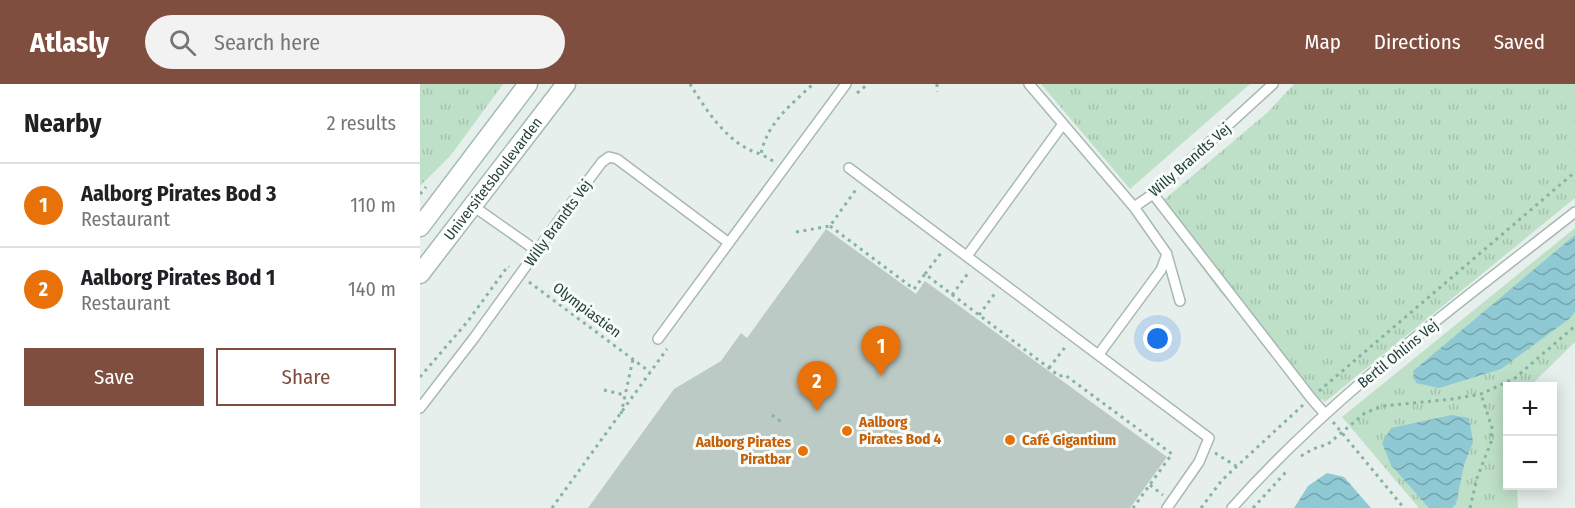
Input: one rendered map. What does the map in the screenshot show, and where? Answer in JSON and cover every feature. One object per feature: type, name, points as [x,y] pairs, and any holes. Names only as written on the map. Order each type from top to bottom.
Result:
[{"type":"main road","name":"Universitetsboulevarden","points":[[420,227],[528,84]]},
{"type":"main road","name":"Universitetsboulevarden","points":[[420,274],[566,84]]},
{"type":"lane","points":[[658,339],[844,88],[853,84]]},
{"type":"lane","name":"Willy Brandts Vej","points":[[1022,84],[1038,94]]},
{"type":"lane","name":"Willy Brandts Vej","points":[[1029,84],[1134,207],[1152,194],[1273,84]]},
{"type":"lane","points":[[967,256],[1063,124]]},
{"type":"lane","name":"Willy Brandts Vej","points":[[420,408],[602,162],[609,157],[617,159],[729,243]]},
{"type":"lane","points":[[849,168],[1209,438],[1199,462],[1167,508]]},
{"type":"lane","points":[[1152,194],[1325,414]]},
{"type":"lane","points":[[473,206],[537,251]]},
{"type":"lane","points":[[1134,207],[1167,254],[1180,301]]},
{"type":"lane","name":"Bertil Ohlins Vej","points":[[1232,508],[1325,414],[1575,212]]},
{"type":"lane","points":[[1099,354],[1161,270],[1167,254]]},
{"type":"path","points":[[690,84],[710,115],[733,138],[754,153],[761,154],[785,168]]},
{"type":"path","points":[[761,154],[764,141],[773,124],[813,84]]},
{"type":"path","points":[[937,84],[937,92]]},
{"type":"path","points":[[1201,508],[1236,466],[1311,398],[1575,172]]},
{"type":"path","points":[[796,232],[830,226],[856,190]]},
{"type":"path","points":[[830,226],[914,289],[939,256]]},
{"type":"path","points":[[420,377],[449,344],[508,266],[520,275]]},
{"type":"path","points":[[925,274],[1049,369],[1059,376],[1065,375],[1172,454],[1133,508]]},
{"type":"path","points":[[952,295],[967,274]]},
{"type":"path","name":"Olympiastien","points":[[520,275],[650,372],[621,416]]},
{"type":"path","points":[[979,315],[994,294]]},
{"type":"path","points":[[1298,458],[1312,449],[1328,444],[1365,413],[1383,406],[1481,394],[1515,378],[1575,326]]},
{"type":"path","points":[[1049,369],[1066,346]]},
{"type":"path","points":[[552,508],[621,416],[633,359]]},
{"type":"path","points":[[604,390],[625,395]]},
{"type":"path","points":[[1470,508],[1477,478],[1491,442],[1492,428],[1481,394]]},
{"type":"path","points":[[1325,414],[1404,508]]},
{"type":"path","points":[[772,415],[783,423]]},
{"type":"path","points":[[1207,447],[1236,466]]},
{"type":"path","points":[[1253,508],[1291,466]]},
{"type":"path","points":[[1150,485],[1167,497]]},
{"type":"path","points":[[1205,503],[1210,508]]},
{"type":"green space","points":[[420,84],[503,84],[451,155],[420,186]]},
{"type":"green space","points":[[1041,84],[1250,84],[1130,189]]},
{"type":"green space","points":[[1294,84],[1575,84],[1575,198],[1325,402],[1320,400],[1221,293],[1159,210],[1167,203],[1165,199],[1268,112]]},
{"type":"green space","points":[[1575,228],[1575,342],[1534,382],[1503,382],[1503,490],[1517,490],[1518,508],[1419,508],[1342,417]]},
{"type":"water","points":[[1575,235],[1575,312],[1569,319],[1501,369],[1439,388],[1416,383],[1413,371]]},
{"type":"water","points":[[1452,415],[1469,418],[1473,442],[1464,465],[1456,504],[1452,508],[1429,508],[1391,465],[1382,443],[1391,428]]},
{"type":"water","points":[[1327,473],[1344,477],[1371,508],[1294,508],[1308,486]]},
{"type":"building","points":[[826,229],[916,294],[925,281],[1167,457],[1130,508],[588,508],[674,389],[721,361],[741,333],[747,338]]},
{"type":"place","name":"Aalborg Pirates Bod 3","points":[[881,376]]},
{"type":"place","name":"Aalborg Pirates Bod 1","points":[[817,411]]},
{"type":"place","name":"Aalborg Pirates Bod 4","points":[[847,431]]},
{"type":"place","name":"Café Gigantium","points":[[1010,440]]},
{"type":"place","name":"Aalborg Pirates Piratbar","points":[[803,451]]}]
